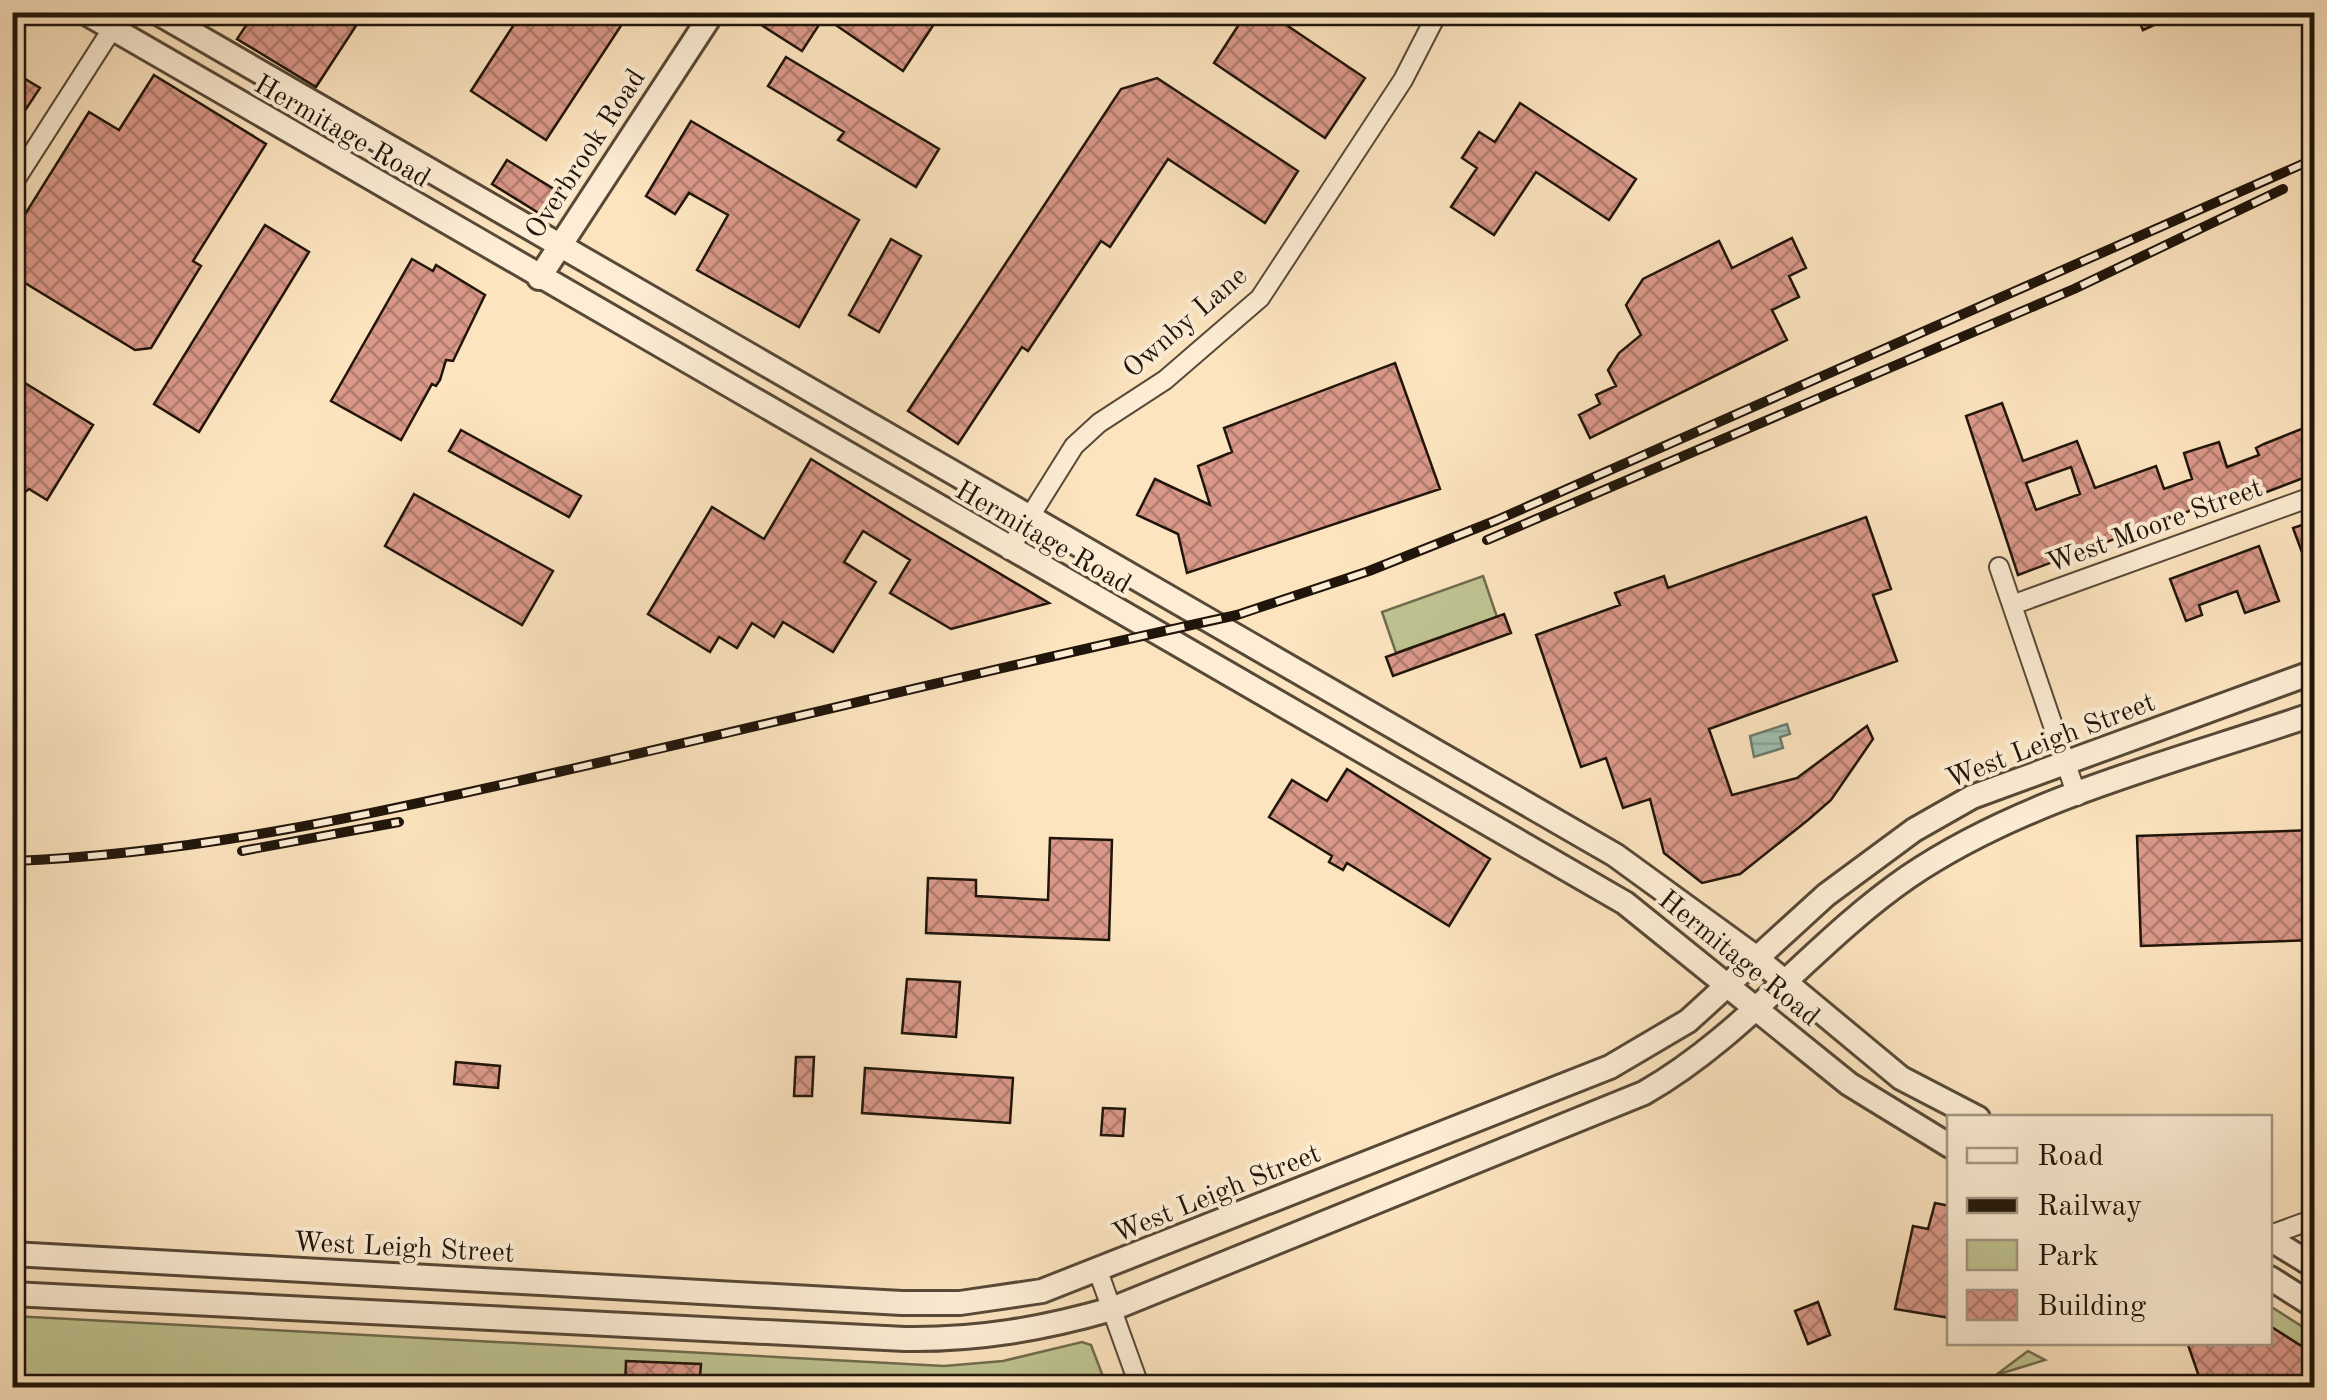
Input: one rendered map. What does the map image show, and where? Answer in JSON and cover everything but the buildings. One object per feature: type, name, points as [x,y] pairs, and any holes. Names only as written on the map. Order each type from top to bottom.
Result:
[{"type":"street","name":"Hermitage Road","points":[[84,12],[117,21],[336,160],[1625,902],[1848,1084],[1947,1144]]},
{"type":"street","name":"Hermitage Road","points":[[156,12],[1615,856],[1759,960],[1901,1078],[1972,1115]]},
{"type":"street","name":"Overbrook Road","points":[[538,278],[713,12]]},
{"type":"street","name":"Ownby Lane","points":[[1009,550],[1074,446],[1099,423],[1165,380],[1260,298],[1403,80],[1438,12]]},
{"type":"street","points":[[12,186],[117,21]]},
{"type":"street","points":[[336,160],[356,128]]},
{"type":"street","name":"West Moore Street","points":[[2012,605],[2314,496]]},
{"type":"street","points":[[1999,567],[2078,796]]},
{"type":"street","name":"West Leigh Street","points":[[12,1254],[902,1304],[1011,1298],[1098,1271],[1610,1067],[1688,1022],[1826,895],[1914,830],[1972,796],[2314,672]]},
{"type":"street","points":[[12,1294],[936,1339],[1009,1335],[1112,1309],[1644,1093],[1704,1055],[1902,881],[1942,854],[1976,836],[2078,796],[2314,714]]},
{"type":"street","points":[[2272,1236],[2314,1219]]},
{"type":"street","points":[[2272,1238],[2314,1266]]},
{"type":"street","points":[[1098,1271],[1140,1388]]},
{"type":"street","points":[[2272,1279],[2314,1306]]},
{"type":"green space","points":[[1483,576],[1497,617],[1396,653],[1382,612]]},
{"type":"green space","points":[[2272,1307],[2314,1334],[2314,1354],[2272,1327]]},
{"type":"green space","points":[[13,1316],[944,1366],[1003,1361],[1082,1342],[1091,1345],[1107,1387],[13,1388]]},
{"type":"green space","points":[[2028,1351],[2045,1360],[1996,1375]]},
{"type":"shaded area","points":[[1787,724],[1790,734],[1780,737],[1783,748],[1754,757],[1750,736]]},
{"type":"railway","points":[[12,861],[219,841],[355,816],[1237,615],[1369,571],[1497,520],[2314,159]]},
{"type":"railway","points":[[1487,540],[2074,289],[2283,189]]},
{"type":"railway","points":[[242,851],[399,822]]}]
